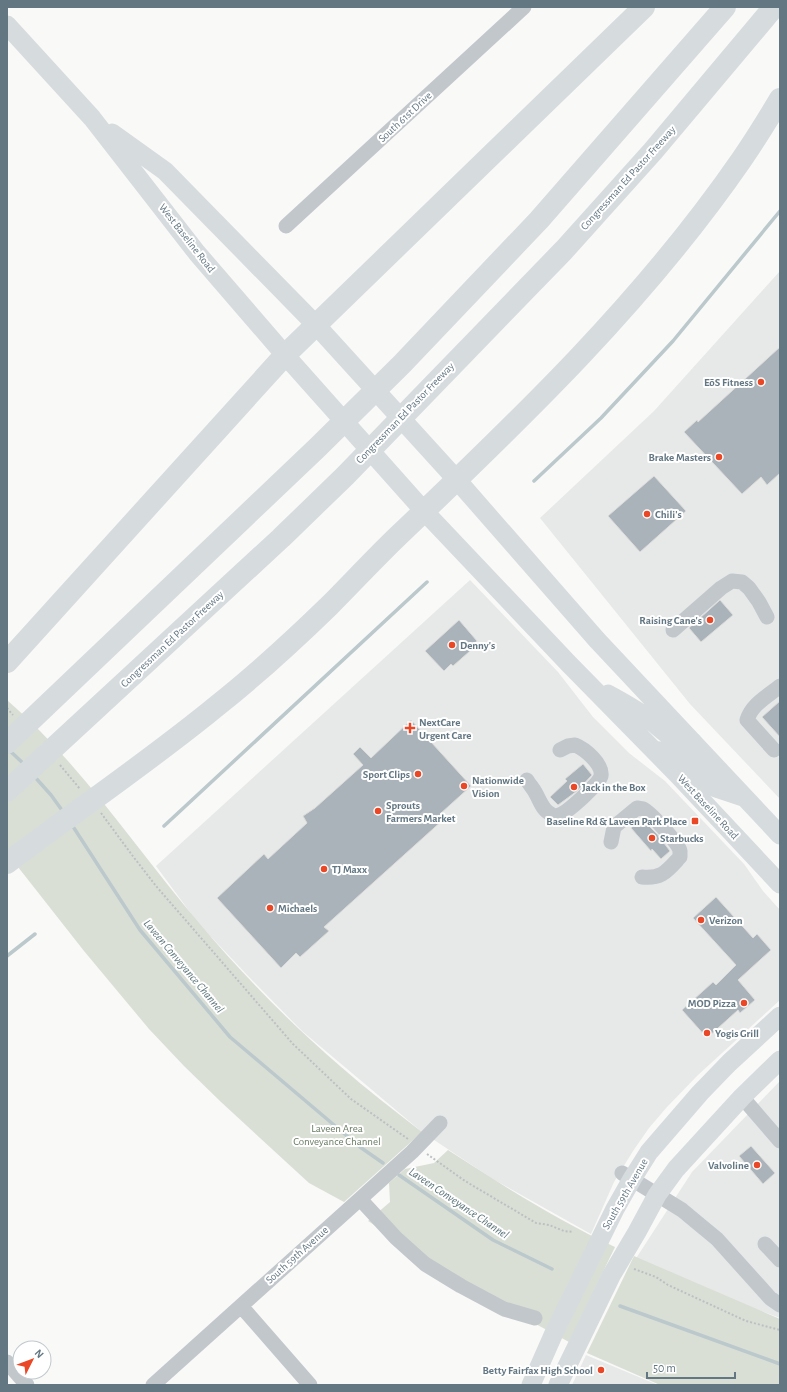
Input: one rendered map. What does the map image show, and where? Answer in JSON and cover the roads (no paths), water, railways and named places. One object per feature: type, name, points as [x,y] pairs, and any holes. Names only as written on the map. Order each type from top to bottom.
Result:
[{"type":"highway","points":[[7,662],[285,355],[644,7]]},
{"type":"highway","points":[[7,743],[21,722],[318,447],[402,364],[539,220],[726,7]]},
{"type":"highway","name":"Congressman Ed Pastor Freeway","points":[[9,790],[54,757],[345,476],[564,250],[648,157],[774,7]]},
{"type":"highway","points":[[7,863],[170,744],[257,673],[329,606],[386,548],[457,480],[560,377],[605,330],[643,286],[707,207],[742,159],[780,99]]},
{"type":"main road","name":"West Baseline Road","points":[[7,25],[92,118],[197,253],[285,355],[424,511],[590,686],[654,750],[780,884]]},
{"type":"main road","name":"West Baseline Road","points":[[92,118],[165,171],[316,325],[457,480],[597,640],[780,835]]},
{"type":"main road","points":[[590,686],[621,701],[646,717],[668,736],[678,741],[692,741]]},
{"type":"main road","points":[[654,750],[676,754],[716,788],[746,798]]},
{"type":"main road","name":"South 59th Avenue","points":[[531,1385],[584,1271],[615,1209],[627,1176],[700,1092],[780,1016]]},
{"type":"main road","points":[[558,1385],[611,1276],[657,1195],[676,1169],[742,1097],[780,1060]]},
{"type":"street","name":"South 61st Drive","points":[[286,226],[524,7]]},
{"type":"street","points":[[673,630],[721,588],[732,581],[742,582],[749,588],[767,617]]},
{"type":"street","points":[[774,750],[747,720],[750,713],[759,702],[780,686]]},
{"type":"street","points":[[526,780],[546,811],[552,816],[566,812],[598,783],[602,776],[601,769],[588,752],[575,745],[568,746],[560,750]]},
{"type":"street","points":[[611,842],[614,827],[637,808],[643,809],[649,813],[677,844],[680,851],[680,857],[659,876],[652,878],[642,877]]},
{"type":"street","points":[[742,1097],[780,1140]]},
{"type":"street","name":"South 59th Avenue","points":[[153,1385],[360,1199],[440,1123]]},
{"type":"street","points":[[627,1176],[682,1210],[717,1239],[770,1298],[780,1305]]},
{"type":"street","points":[[360,1199],[396,1238],[426,1264],[461,1286],[504,1309],[535,1318]]},
{"type":"street","points":[[765,1244],[780,1260]]},
{"type":"street","points":[[241,1306],[310,1385]]},
{"type":"street","points":[[7,1362],[27,1385]]},
{"type":"waterway","points":[[534,481],[601,418],[673,341],[780,211]]},
{"type":"waterway","points":[[164,826],[427,582]]},
{"type":"waterway","name":"Laveen Conveyance Channel","points":[[9,750],[25,765]]},
{"type":"waterway","name":"Laveen Conveyance Channel","points":[[34,776],[51,795],[64,813]]},
{"type":"waterway","name":"Laveen Conveyance Channel","points":[[72,825],[140,930],[230,1037],[360,1147],[383,1163]]},
{"type":"waterway","points":[[7,956],[35,934]]},
{"type":"waterway","name":"Laveen Conveyance Channel","points":[[399,1175],[493,1240],[552,1269]]},
{"type":"waterway","name":"Laveen Conveyance Channel","points":[[620,1306],[780,1364]]},
{"type":"place","name":"EōS Fitness","points":[[761,382]]},
{"type":"place","name":"Brake Masters","points":[[719,457]]},
{"type":"place","name":"Chili's","points":[[647,514]]},
{"type":"place","name":"Raising Cane's","points":[[710,620]]},
{"type":"place","name":"Denny's","points":[[452,645]]},
{"type":"place","name":"NextCare Urgent Care","points":[[410,728]]},
{"type":"place","name":"Sport Clips","points":[[418,774]]},
{"type":"place","name":"Nationwide Vision","points":[[464,786]]},
{"type":"place","name":"Jack in the Box","points":[[574,787]]},
{"type":"place","name":"Sprouts Farmers Market","points":[[378,811]]},
{"type":"place","name":"Baseline Rd & Laveen Park Place","points":[[695,821]]},
{"type":"place","name":"Starbucks","points":[[652,838]]},
{"type":"place","name":"TJ Maxx","points":[[324,869]]},
{"type":"place","name":"Michaels","points":[[270,908]]},
{"type":"place","name":"Verizon","points":[[701,920]]},
{"type":"place","name":"MOD Pizza","points":[[744,1003]]},
{"type":"place","name":"Yogis Grill","points":[[707,1033]]},
{"type":"place","name":"Valvoline","points":[[757,1165]]},
{"type":"place","name":"Betty Fairfax High School","points":[[601,1370]]},
{"type":"park label","name":"Laveen Area Conveyance Channel","points":[[337,1134]]}]
